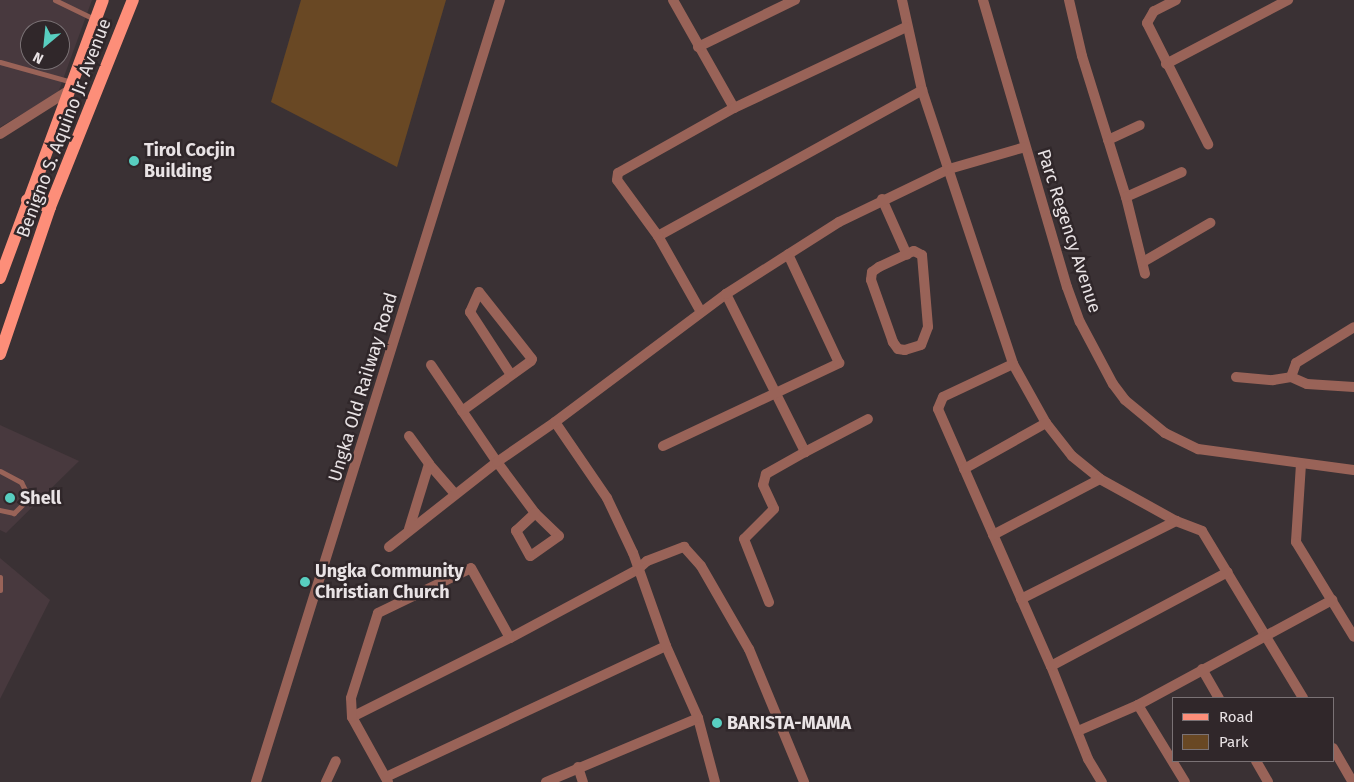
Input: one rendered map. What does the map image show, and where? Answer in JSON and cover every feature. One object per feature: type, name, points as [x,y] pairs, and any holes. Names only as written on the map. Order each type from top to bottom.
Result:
[{"type":"main road","name":"Benigno S. Aquino Jr. Avenue","points":[[0,278],[27,200],[103,0]]},
{"type":"main road","name":"Benigno S. Aquino Jr. Avenue","points":[[0,354],[50,208],[133,0]]},
{"type":"main road","points":[[27,200],[50,208]]},
{"type":"street","name":"Ungka Old Railway Road","points":[[256,782],[500,0]]},
{"type":"street","points":[[672,0],[734,108]]},
{"type":"street","points":[[698,47],[795,0]]},
{"type":"street","points":[[902,0],[906,27],[922,90],[1013,364],[1046,423],[1072,456],[1100,479],[1176,521],[1202,531],[1302,697]]},
{"type":"street","name":"Parc Regency Avenue","points":[[983,0],[1025,147],[1080,322],[1113,384],[1126,400],[1165,433],[1198,449],[1354,470]]},
{"type":"street","points":[[1069,0],[1126,197],[1145,274]]},
{"type":"street","points":[[1176,0],[1154,12],[1146,23],[1208,144]]},
{"type":"street","points":[[1166,64],[1288,0]]},
{"type":"street","points":[[701,312],[658,236],[618,180],[618,173],[734,108],[906,27]]},
{"type":"street","points":[[0,134],[70,86]]},
{"type":"street","points":[[658,236],[922,90]]},
{"type":"street","points":[[1108,140],[1140,125]]},
{"type":"street","points":[[389,547],[409,529],[497,462],[555,422],[701,312],[788,254],[882,200],[949,169],[1025,147]]},
{"type":"street","points":[[1126,197],[1182,172]]},
{"type":"street","points":[[882,200],[907,255]]},
{"type":"street","points":[[1143,262],[1210,223]]},
{"type":"street","points":[[914,251],[922,255],[928,327],[921,345],[905,350],[898,348],[893,342],[870,280],[872,272],[879,267],[907,255],[914,251]]},
{"type":"street","points":[[664,446],[839,363],[788,254]]},
{"type":"street","points":[[462,410],[511,374],[532,357],[479,292],[470,312],[511,374]]},
{"type":"street","points":[[726,294],[805,452]]},
{"type":"street","points":[[1291,377],[1296,363],[1354,327]]},
{"type":"street","points":[[1013,364],[938,402],[938,409],[1051,666],[1088,759],[1102,782]]},
{"type":"street","points":[[431,365],[497,462],[535,513],[560,538],[530,556],[516,531],[535,513]]},
{"type":"street","points":[[1236,378],[1272,380],[1291,377],[1307,384],[1354,386]]},
{"type":"street","points":[[769,602],[744,539],[774,508],[763,484],[766,474],[868,419]]},
{"type":"street","points":[[555,422],[607,498],[633,553],[637,570],[666,646],[698,718],[715,782]]},
{"type":"street","points":[[964,469],[1046,423]]},
{"type":"street","points":[[408,436],[455,494]]},
{"type":"street","points":[[409,529],[429,464]]},
{"type":"street","points":[[1301,464],[1296,542],[1354,637]]},
{"type":"street","points":[[993,535],[1100,479]]},
{"type":"street","points":[[1021,600],[1176,521]]},
{"type":"street","points":[[352,717],[510,638],[637,570],[667,551],[681,547],[688,549],[749,649],[804,782]]},
{"type":"street","points":[[510,638],[473,568],[378,613],[351,698],[352,717],[387,780],[666,646]]},
{"type":"street","points":[[1051,666],[1228,572]]},
{"type":"street","points":[[1078,731],[1138,705],[1332,600]]},
{"type":"street","points":[[1202,670],[1218,697]]},
{"type":"street","points":[[1138,705],[1172,761]]},
{"type":"street","points":[[546,782],[698,718]]},
{"type":"street","points":[[1334,750],[1353,782]]},
{"type":"street","points":[[326,782],[336,760]]},
{"type":"street","points":[[1173,762],[1185,782]]},
{"type":"street","points":[[1257,762],[1268,782]]},
{"type":"street","points":[[578,767],[583,782]]},
{"type":"lane","points":[[55,0],[95,19]]},
{"type":"lane","points":[[0,62],[70,86]]},
{"type":"lane","points":[[0,510],[14,513],[25,502],[27,494],[21,482],[1,473]]},
{"type":"lane","points":[[0,577],[0,590]]},
{"type":"shaded area","points":[[0,0],[92,0],[70,60],[70,20],[20,20],[20,70],[66,70],[58,93],[0,127]]},
{"type":"shaded area","points":[[0,425],[79,461],[6,533],[0,530]]},
{"type":"shaded area","points":[[0,558],[50,600],[0,699]]},
{"type":"green space","points":[[301,0],[446,0],[397,167],[271,102]]},
{"type":"place","name":"Tirol Cocjin Building","points":[[134,161]]},
{"type":"place","name":"Shell","points":[[10,498]]},
{"type":"place","name":"Ungka Community Christian Church","points":[[305,582]]},
{"type":"place","name":"BARISTA-MAMA","points":[[717,723]]}]
